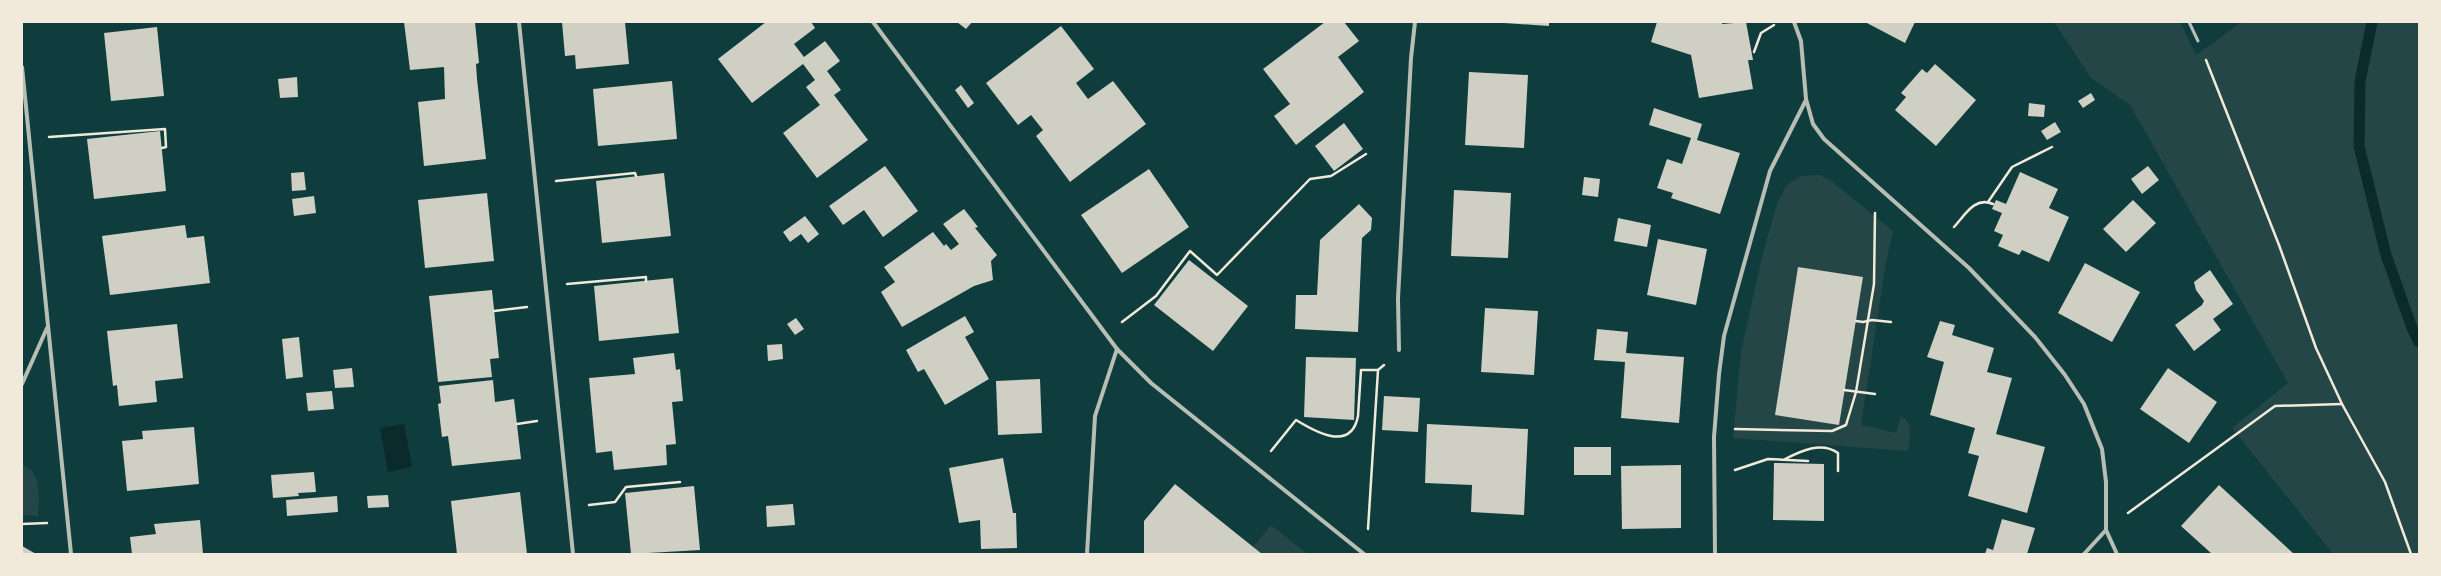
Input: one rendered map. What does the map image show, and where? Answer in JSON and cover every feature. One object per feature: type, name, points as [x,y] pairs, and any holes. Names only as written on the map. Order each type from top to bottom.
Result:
[{"type":"street","points":[[519,22],[549,305],[573,554]]},
{"type":"street","points":[[873,22],[1117,349],[1151,384],[1364,554]]},
{"type":"street","points":[[1399,350],[1400,260],[1410,58],[1415,22]]},
{"type":"street","points":[[1794,22],[1801,41],[1806,99],[1813,124],[1824,139],[1969,268],[2035,337],[2084,404],[2102,449],[2106,482],[2106,530],[2117,554]]},
{"type":"street","points":[[22,67],[47,328],[71,554]]},
{"type":"street","points":[[1715,554],[1715,429],[1718,374],[1724,336],[1749,240],[1770,171],[1806,99]]},
{"type":"street","points":[[22,384],[47,328]]},
{"type":"street","points":[[1087,554],[1095,416],[1117,349]]},
{"type":"street","points":[[2084,554],[2106,530]]},
{"type":"lane","points":[[2189,22],[2198,41]]},
{"type":"path","points":[[1754,52],[1761,33],[1776,24]]},
{"type":"path","points":[[2198,41],[2276,239],[2316,348],[2342,404],[2385,482],[2411,554]]},
{"type":"path","points":[[29,138],[165,129],[166,147],[162,148]]},
{"type":"path","points":[[1988,202],[2012,167],[2052,147]]},
{"type":"path","points":[[1131,315],[1156,296],[1190,251],[1217,275],[1310,179],[1331,176],[1366,154]]},
{"type":"path","points":[[536,183],[635,173],[636,176]]},
{"type":"path","points":[[1715,429],[1832,431],[1846,424],[1856,392],[1874,284],[1875,213],[1888,197]]},
{"type":"path","points":[[1940,243],[1977,202],[1988,202],[1993,204]]},
{"type":"path","points":[[547,286],[646,276],[646,281]]},
{"type":"path","points":[[494,311],[549,305]]},
{"type":"path","points":[[1856,320],[1891,322]]},
{"type":"path","points":[[1369,520],[1378,370],[1399,350]]},
{"type":"path","points":[[1279,441],[1296,420],[1326,436],[1345,435],[1356,423],[1358,416],[1361,370],[1378,370]]},
{"type":"path","points":[[1844,390],[1875,394]]},
{"type":"path","points":[[2106,530],[2275,406],[2342,404]]},
{"type":"path","points":[[1784,459],[1804,449],[1832,450],[1838,453],[1838,471]]},
{"type":"path","points":[[1715,472],[1731,472],[1768,459],[1808,460]]},
{"type":"path","points":[[568,507],[615,502],[626,488],[680,482]]},
{"type":"shaded area","points":[[2054,22],[2180,22],[2196,55],[2242,22],[2419,22],[2419,554],[2333,554],[2232,428],[2288,383],[2130,105],[2091,78]]},
{"type":"shaded area","points":[[1819,175],[1830,180],[1893,231],[1886,262],[1861,425],[1896,433],[1901,416],[1910,427],[1908,451],[1733,438],[1741,351],[1764,249],[1777,204],[1786,186],[1800,176]]},
{"type":"shaded area","points":[[404,424],[412,467],[388,472],[380,428]]},
{"type":"shaded area","points":[[22,465],[29,468],[36,479],[38,486],[38,516],[22,515]]},
{"type":"shaded area","points":[[1271,525],[1307,554],[1262,554],[1253,547]]},
{"type":"building","points":[[404,22],[475,22],[479,63],[476,64],[477,79],[486,159],[424,166],[418,102],[445,99],[444,67],[410,70]]},
{"type":"building","points":[[562,22],[625,22],[629,64],[576,69],[575,55],[565,56]]},
{"type":"building","points":[[766,22],[811,22],[815,28],[794,44],[804,57],[825,41],[840,61],[827,71],[841,90],[834,95],[868,140],[817,178],[783,133],[820,105],[806,87],[815,80],[803,64],[752,103],[718,59]]},
{"type":"building","points":[[957,22],[972,22],[966,29]]},
{"type":"building","points":[[1325,22],[1344,22],[1359,41],[1338,57],[1364,92],[1296,145],[1274,116],[1290,104],[1263,69]]},
{"type":"building","points":[[1489,22],[1549,22],[1549,26]]},
{"type":"building","points":[[1657,22],[1722,22],[1722,24],[1746,22],[1753,60],[1748,60],[1753,89],[1699,98],[1691,55],[1651,42]]},
{"type":"building","points":[[1865,22],[1915,22],[1905,43]]},
{"type":"building","points":[[1061,26],[1094,69],[1076,83],[1088,99],[1113,81],[1146,124],[1070,182],[1036,136],[1043,130],[1031,115],[1018,125],[986,83]]},
{"type":"building","points":[[157,27],[164,96],[111,101],[104,33]]},
{"type":"building","points":[[1935,64],[1976,100],[1936,146],[1895,110],[1906,97],[1901,93],[1922,69],[1927,73]]},
{"type":"building","points":[[1469,72],[1528,75],[1524,148],[1465,145]]},
{"type":"building","points":[[297,77],[298,97],[280,98],[278,79]]},
{"type":"building","points":[[672,81],[677,139],[598,146],[593,89]]},
{"type":"building","points":[[961,85],[974,103],[968,108],[955,90]]},
{"type":"building","points":[[2091,93],[2095,100],[2083,108],[2078,101]]},
{"type":"building","points":[[2029,103],[2045,105],[2044,117],[2028,116]]},
{"type":"building","points":[[1654,108],[1702,124],[1697,140],[1740,153],[1720,214],[1671,198],[1673,193],[1657,188],[1667,159],[1682,164],[1691,138],[1649,125]]},
{"type":"building","points":[[2055,122],[2061,132],[2047,140],[2041,131]]},
{"type":"building","points":[[1344,123],[1363,149],[1334,171],[1315,146]]},
{"type":"building","points":[[160,131],[166,191],[94,199],[87,139]]},
{"type":"building","points":[[885,166],[918,211],[883,237],[864,210],[843,225],[829,206]]},
{"type":"building","points":[[2148,166],[2159,180],[2142,194],[2131,179]]},
{"type":"building","points":[[1149,169],[1189,227],[1122,273],[1081,215]]},
{"type":"building","points":[[304,172],[306,190],[292,191],[291,173]]},
{"type":"building","points":[[2020,172],[2058,189],[2049,208],[2069,217],[2049,262],[2022,250],[2019,255],[1998,246],[2003,235],[1994,231],[2002,213],[1992,209],[1996,200],[2006,204]]},
{"type":"building","points":[[664,173],[671,236],[602,243],[596,181]]},
{"type":"building","points":[[1584,177],[1600,179],[1598,197],[1582,195]]},
{"type":"building","points":[[1454,190],[1511,193],[1508,258],[1451,256]]},
{"type":"building","points":[[487,193],[494,261],[425,268],[418,200]]},
{"type":"building","points":[[314,196],[316,213],[294,216],[292,199]]},
{"type":"building","points":[[2133,200],[2156,223],[2126,252],[2103,229]]},
{"type":"building","points":[[1359,204],[1372,218],[1371,230],[1362,238],[1358,332],[1295,329],[1296,295],[1317,295],[1320,240]]},
{"type":"building","points":[[964,209],[978,227],[975,228],[997,255],[991,261],[993,280],[974,286],[902,327],[881,292],[895,282],[884,267],[933,232],[944,246],[946,244],[951,250],[959,244],[943,224]]},
{"type":"building","points":[[805,216],[819,234],[808,243],[801,234],[790,242],[783,232]]},
{"type":"building","points":[[1618,218],[1651,225],[1647,247],[1614,241]]},
{"type":"building","points":[[185,225],[187,238],[204,236],[210,283],[110,295],[102,236]]},
{"type":"building","points":[[1658,239],[1707,249],[1696,305],[1647,295]]},
{"type":"building","points":[[1189,260],[1248,306],[1213,351],[1154,305]]},
{"type":"building","points":[[2085,263],[2140,292],[2112,342],[2058,313]]},
{"type":"building","points":[[1798,267],[1863,277],[1839,425],[1775,415]]},
{"type":"building","points":[[2210,270],[2233,304],[2213,319],[2221,330],[2194,351],[2175,325],[2202,305],[2204,301],[2196,290],[2194,282]]},
{"type":"building","points":[[673,278],[679,333],[599,341],[594,286]]},
{"type":"building","points":[[492,290],[499,358],[490,359],[492,377],[438,382],[429,296]]},
{"type":"building","points":[[1485,308],[1538,311],[1534,375],[1481,372]]},
{"type":"building","points":[[965,316],[974,332],[965,337],[989,379],[945,405],[924,369],[918,372],[906,350]]},
{"type":"building","points":[[796,318],[804,329],[795,335],[787,324]]},
{"type":"building","points":[[1940,321],[1955,325],[1952,335],[1994,348],[1987,372],[2012,378],[1996,434],[2045,447],[2027,513],[1968,496],[1979,456],[1968,453],[1975,428],[1930,415],[1944,362],[1927,357]]},
{"type":"building","points":[[177,324],[183,378],[155,381],[157,402],[119,406],[117,385],[113,386],[107,331]]},
{"type":"building","points":[[1597,329],[1628,332],[1626,353],[1684,357],[1679,423],[1621,418],[1625,362],[1594,360]]},
{"type":"building","points":[[299,337],[303,377],[286,379],[282,339]]},
{"type":"building","points":[[782,344],[783,359],[768,361],[767,345]]},
{"type":"building","points":[[674,353],[676,370],[680,369],[683,401],[672,402],[676,444],[666,445],[667,465],[614,470],[612,451],[596,453],[589,378],[635,374],[633,358]]},
{"type":"building","points":[[1306,357],[1356,358],[1354,420],[1304,417]]},
{"type":"building","points":[[352,368],[354,387],[335,388],[333,370]]},
{"type":"building","points":[[2168,368],[2217,402],[2189,443],[2140,409]]},
{"type":"building","points":[[1040,379],[1042,433],[998,435],[996,381]]},
{"type":"building","points":[[493,380],[495,402],[514,399],[521,459],[452,466],[448,436],[442,437],[438,404],[441,403],[439,386]]},
{"type":"building","points":[[332,391],[334,409],[308,411],[306,393]]},
{"type":"building","points":[[1384,396],[1420,398],[1418,432],[1382,430]]},
{"type":"building","points":[[1427,424],[1528,429],[1524,515],[1471,512],[1472,485],[1425,483]]},
{"type":"building","points":[[194,427],[199,484],[127,491],[122,441],[143,439],[142,431]]},
{"type":"building","points":[[1574,447],[1611,447],[1611,475],[1574,475]]},
{"type":"building","points":[[1003,458],[1013,513],[1016,513],[1017,548],[981,549],[980,520],[959,523],[949,468]]},
{"type":"building","points":[[1774,463],[1824,464],[1824,521],[1773,520]]},
{"type":"building","points":[[1681,465],[1681,528],[1622,529],[1621,466]]},
{"type":"building","points":[[314,472],[316,492],[298,493],[299,496],[273,498],[271,475]]},
{"type":"building","points":[[1175,484],[1262,554],[1144,554],[1144,521]]},
{"type":"building","points":[[2219,485],[2294,554],[2212,554],[2181,526]]},
{"type":"building","points":[[694,486],[700,550],[631,554],[625,493]]},
{"type":"building","points":[[520,492],[527,554],[457,554],[451,501]]},
{"type":"building","points":[[388,495],[389,507],[368,508],[367,496]]},
{"type":"building","points":[[337,496],[338,512],[287,516],[286,500]]},
{"type":"building","points":[[793,504],[795,525],[767,527],[766,506]]},
{"type":"building","points":[[2002,519],[2035,528],[2027,554],[1985,554],[1987,548],[1993,550]]},
{"type":"building","points":[[200,520],[203,554],[132,554],[130,537],[156,534],[154,524]]},
{"type":"building","points":[[22,546],[36,554],[22,554]]},
{"type":"waterway","points":[[2372,22],[2360,81],[2359,146],[2386,255],[2412,328],[2419,342]]}]
